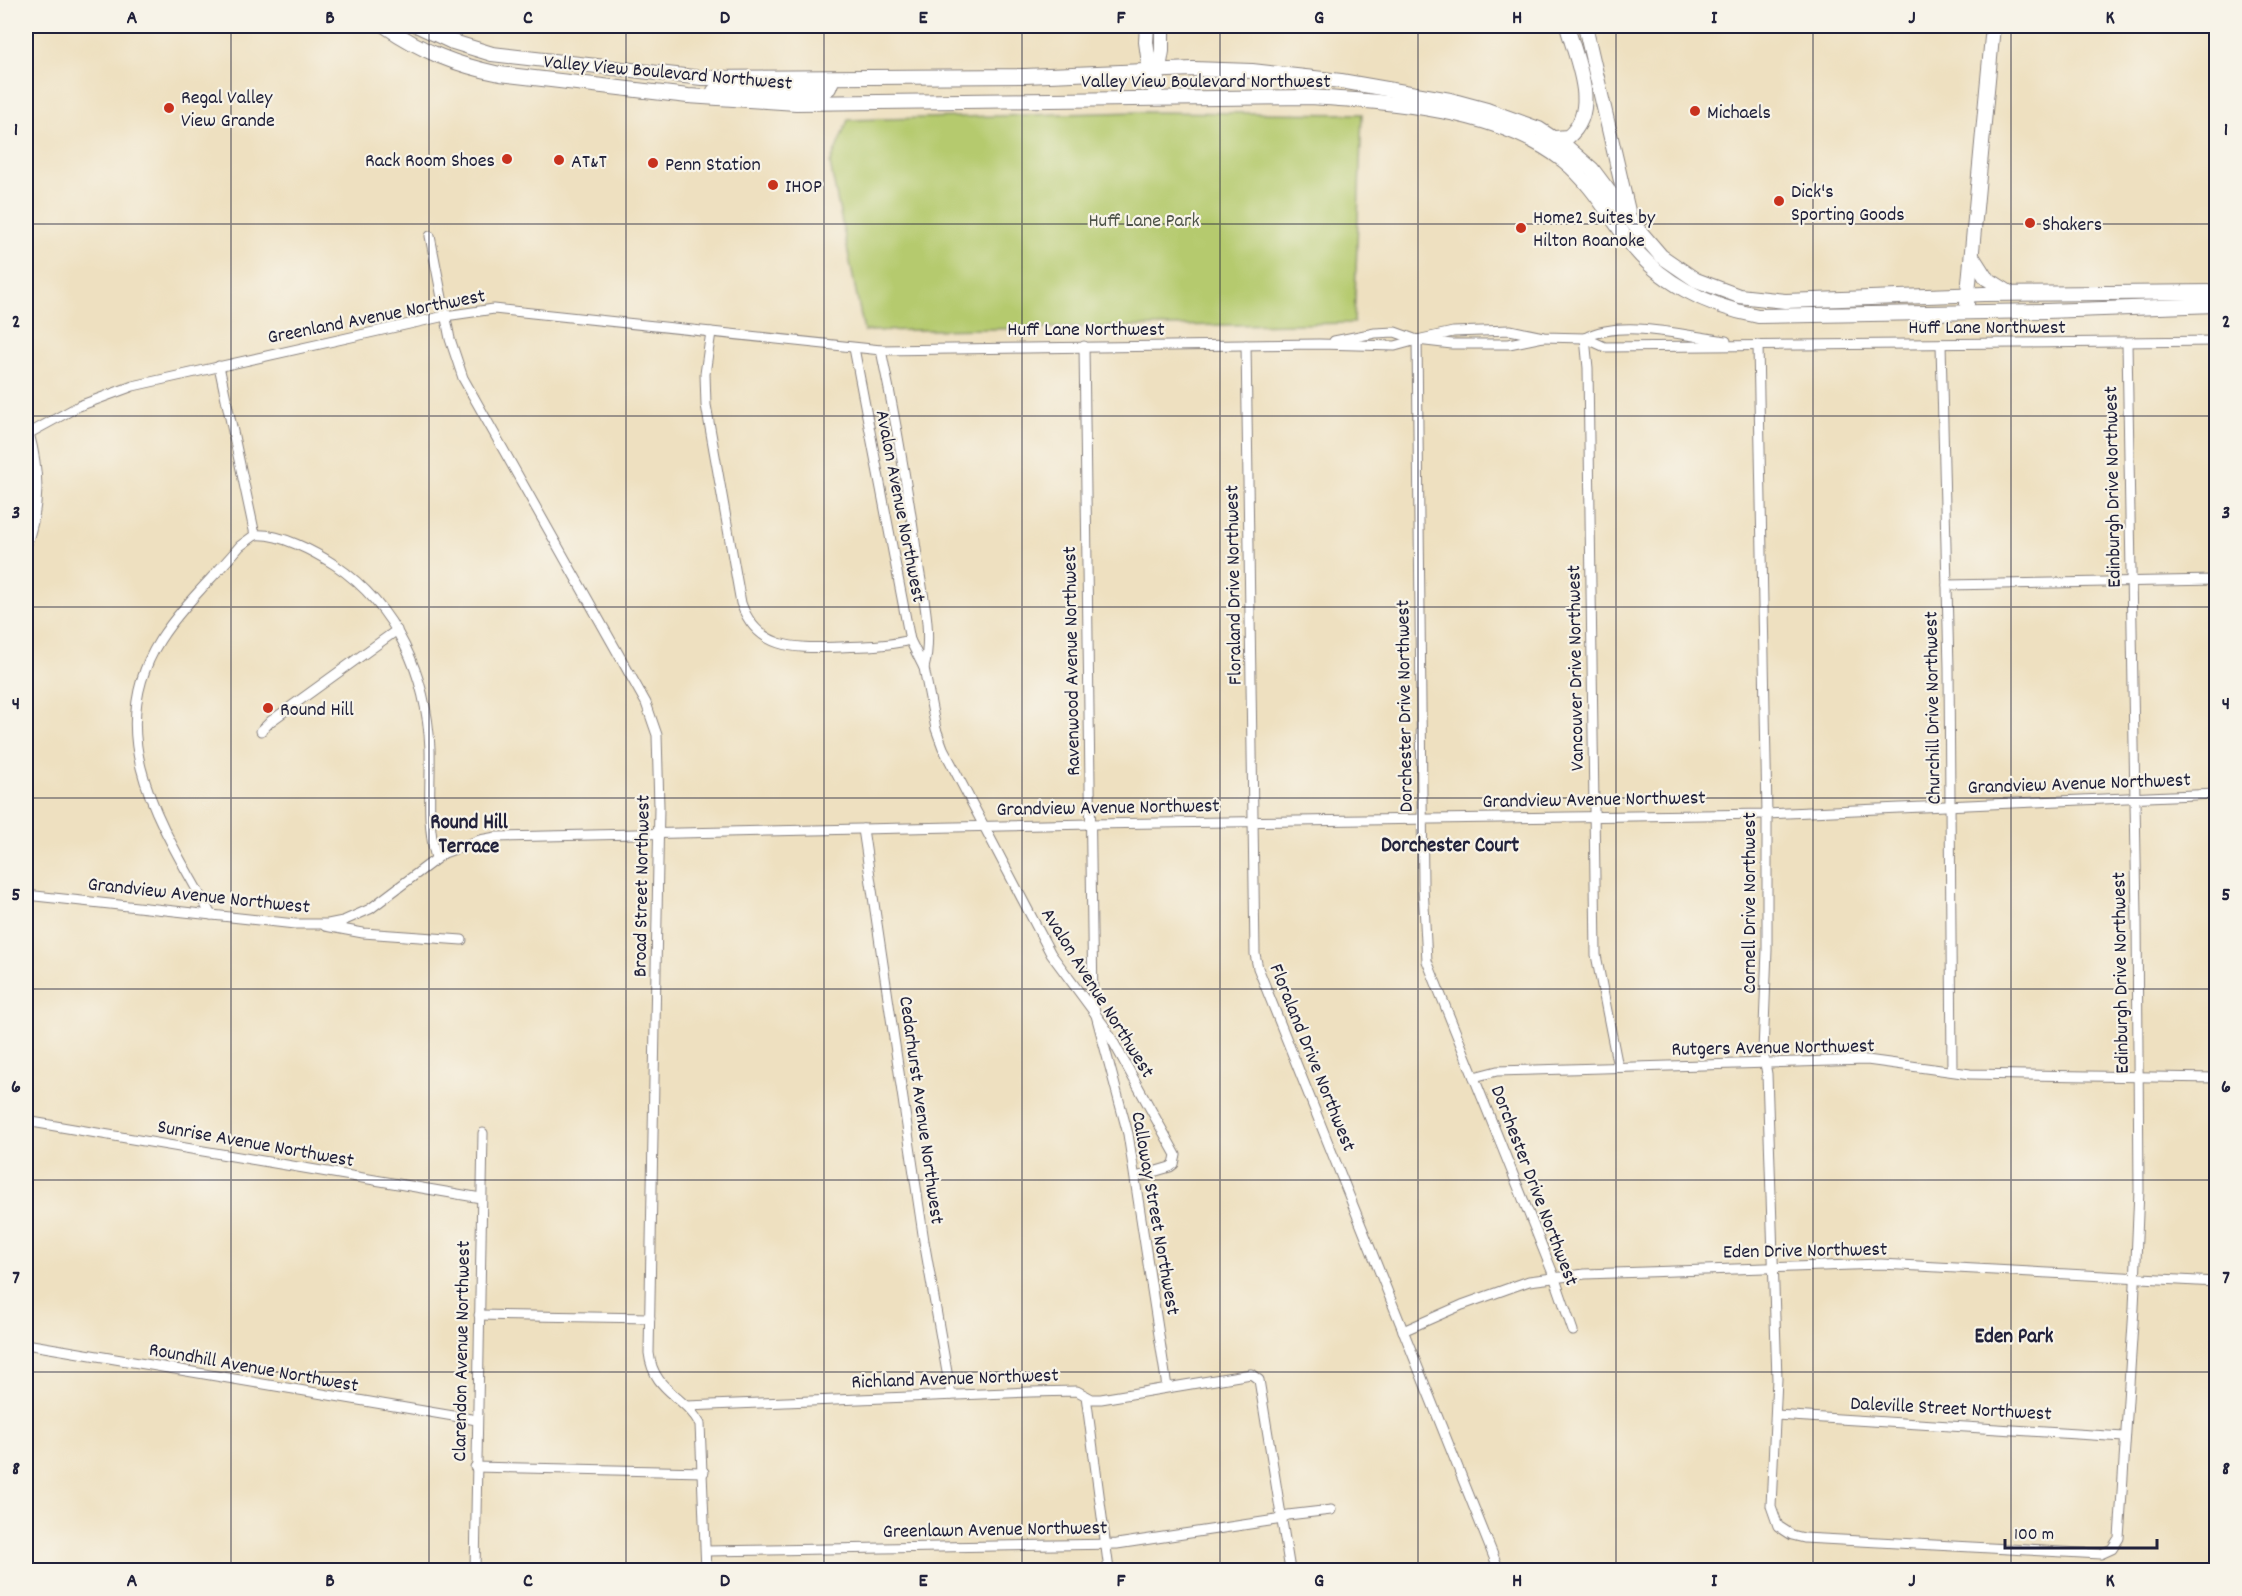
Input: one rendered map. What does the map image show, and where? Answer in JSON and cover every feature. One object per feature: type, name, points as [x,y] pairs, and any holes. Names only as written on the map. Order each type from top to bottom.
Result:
[{"type":"main road","name":"Valley View Boulevard Northwest","points":[[385,26],[421,49],[450,62],[500,74],[688,96],[796,103],[1325,98],[1436,111],[1475,120],[1529,140],[1563,161],[1580,176],[1628,241],[1659,272],[1687,291],[1718,305],[1758,316],[2217,305]]},
{"type":"main road","name":"Valley View Boulevard Northwest","points":[[418,26],[450,41],[492,54],[676,75],[744,79],[1025,76],[1154,70],[1252,71],[1341,81],[1424,95],[1487,110],[1523,122],[1555,138],[1592,169],[1646,241],[1678,269],[1715,289],[1739,296],[1785,301],[2012,294],[2217,292]]},
{"type":"main road","points":[[1147,26],[1154,70],[1154,98]]},
{"type":"main road","points":[[1154,70],[1162,51],[1162,26]]},
{"type":"main road","points":[[1555,138],[1571,135],[1583,121],[1586,106],[1567,26]]},
{"type":"main road","points":[[1585,26],[1631,222]]},
{"type":"main road","points":[[1966,312],[1994,26]]},
{"type":"main road","points":[[543,79],[551,70],[654,82],[676,75]]},
{"type":"main road","points":[[688,96],[717,91],[824,91],[830,88],[833,78]]},
{"type":"main road","points":[[1325,98],[1326,94],[1333,91],[1424,95]]},
{"type":"main road","points":[[1971,256],[1986,278],[2012,294]]},
{"type":"street","name":"Broad Street Northwest","points":[[430,236],[445,316],[463,378],[652,719],[658,751],[659,834],[649,1353],[654,1374],[667,1390],[687,1406],[700,1424],[704,1472],[706,1570]]},
{"type":"street","name":"Greenland Avenue Northwest","points":[[27,434],[105,394],[219,366],[470,311],[517,309],[854,348]]},
{"type":"street","name":"Huff Lane Northwest","points":[[1584,338],[1606,329],[1639,329],[1758,345]]},
{"type":"street","points":[[711,332],[705,374],[706,405],[741,603],[750,622],[767,638],[794,648],[879,646],[910,640]]},
{"type":"street","name":"Huff Lane Northwest","points":[[854,348],[881,350],[1319,344],[1395,346],[1417,340],[1509,344],[1544,337],[1584,338],[1605,347],[2217,341]]},
{"type":"street","name":"Vancouver Drive Northwest","points":[[1584,338],[1588,368],[1596,955],[1618,1067]]},
{"type":"street","name":"Dorchester Drive Northwest","points":[[1417,340],[1426,955],[1554,1276],[1573,1331]]},
{"type":"street","name":"Edinburgh Drive Northwest","points":[[2062,1552],[2101,1554],[2116,1544],[2119,1538],[2136,1277],[2138,1076],[2127,343]]},
{"type":"street","name":"Churchill Drive Northwest","points":[[1941,344],[1947,585],[1952,1071]]},
{"type":"street","name":"Floraland Drive Northwest","points":[[1246,345],[1255,954],[1258,968],[1499,1570]]},
{"type":"street","name":"Cornell Drive Northwest","points":[[1758,345],[1767,814],[1765,1062],[1776,1338],[1776,1415],[1771,1506],[1773,1519],[1782,1530],[1792,1535],[1877,1543],[2062,1552]]},
{"type":"street","name":"Ravenwood Avenue Northwest","points":[[1084,346],[1094,1012]]},
{"type":"street","name":"Avalon Avenue Northwest","points":[[854,348],[910,640],[924,668],[940,739],[1051,954],[1094,1012],[1132,1074],[1176,1155],[1174,1164],[1170,1167],[1136,1177]]},
{"type":"street","name":"Avalon Avenue Northwest","points":[[881,350],[902,449],[913,522],[926,635],[924,668]]},
{"type":"street","points":[[219,366],[255,535]]},
{"type":"street","points":[[26,546],[34,522],[39,482],[27,434]]},
{"type":"street","points":[[212,915],[143,782],[135,741],[136,710],[145,672],[161,639],[240,546],[255,535],[281,540],[326,560],[361,586],[398,630],[410,654],[424,695],[430,749],[430,827],[436,858]]},
{"type":"street","points":[[1947,585],[2217,580]]},
{"type":"street","points":[[261,731],[271,721],[398,630]]},
{"type":"street","name":"Grandview Avenue Northwest","points":[[26,895],[295,924],[320,924],[343,921],[370,909],[436,858],[460,846],[496,837],[1091,824],[1767,814],[1877,810],[1950,804],[2134,799],[2217,794]]},
{"type":"street","name":"Cedarhurst Avenue Northwest","points":[[863,829],[924,1241],[951,1395]]},
{"type":"street","points":[[320,924],[363,933],[462,940]]},
{"type":"street","name":"Calloway Street Northwest","points":[[1094,1012],[1120,1100],[1136,1177],[1167,1387]]},
{"type":"street","name":"Rutgers Avenue Northwest","points":[[1474,1077],[1497,1071],[1867,1060],[1952,1071],[2217,1078]]},
{"type":"street","name":"Sunrise Avenue Northwest","points":[[26,1120],[481,1198]]},
{"type":"street","name":"Clarendon Avenue Northwest","points":[[475,1570],[475,1467],[483,1133]]},
{"type":"street","name":"Eden Drive Northwest","points":[[1403,1331],[1473,1301],[1529,1281],[1554,1276],[1881,1264],[2217,1282]]},
{"type":"street","points":[[479,1315],[650,1318]]},
{"type":"street","name":"Roundhill Avenue Northwest","points":[[26,1344],[477,1420]]},
{"type":"street","name":"Richland Avenue Northwest","points":[[687,1406],[1077,1391],[1086,1396],[1101,1399],[1167,1387],[1256,1376],[1260,1383],[1266,1413],[1282,1517]]},
{"type":"street","points":[[1086,1396],[1109,1570]]},
{"type":"street","name":"Daleville Street Northwest","points":[[1776,1415],[2124,1437]]},
{"type":"street","points":[[475,1467],[704,1472]]},
{"type":"street","name":"Greenlawn Avenue Northwest","points":[[706,1551],[1106,1544],[1153,1539],[1331,1510]]},
{"type":"street","points":[[1282,1517],[1290,1570]]},
{"type":"green space","name":"Huff Lane Park","points":[[1140,112],[1362,114],[1354,323],[864,331],[830,164],[848,120]]},
{"type":"place","name":"Regal Valley View Grande","points":[[169,108]]},
{"type":"place","name":"Michaels","points":[[1695,111]]},
{"type":"place","name":"Rack Room Shoes","points":[[507,159]]},
{"type":"place","name":"AT&T","points":[[559,160]]},
{"type":"place","name":"Penn Station","points":[[653,163]]},
{"type":"place","name":"IHOP","points":[[773,185]]},
{"type":"place","name":"Dick's Sporting Goods","points":[[1779,201]]},
{"type":"place","name":"Shakers","points":[[2030,223]]},
{"type":"place","name":"Home2 Suites by Hilton Roanoke","points":[[1521,228]]},
{"type":"place","name":"Round Hill","points":[[268,708]]},
{"type":"district","name":"Round Hill Terrace","points":[[469,833]]},
{"type":"district","name":"Dorchester Court","points":[[1450,844]]},
{"type":"district","name":"Eden Park","points":[[2014,1335]]}]
